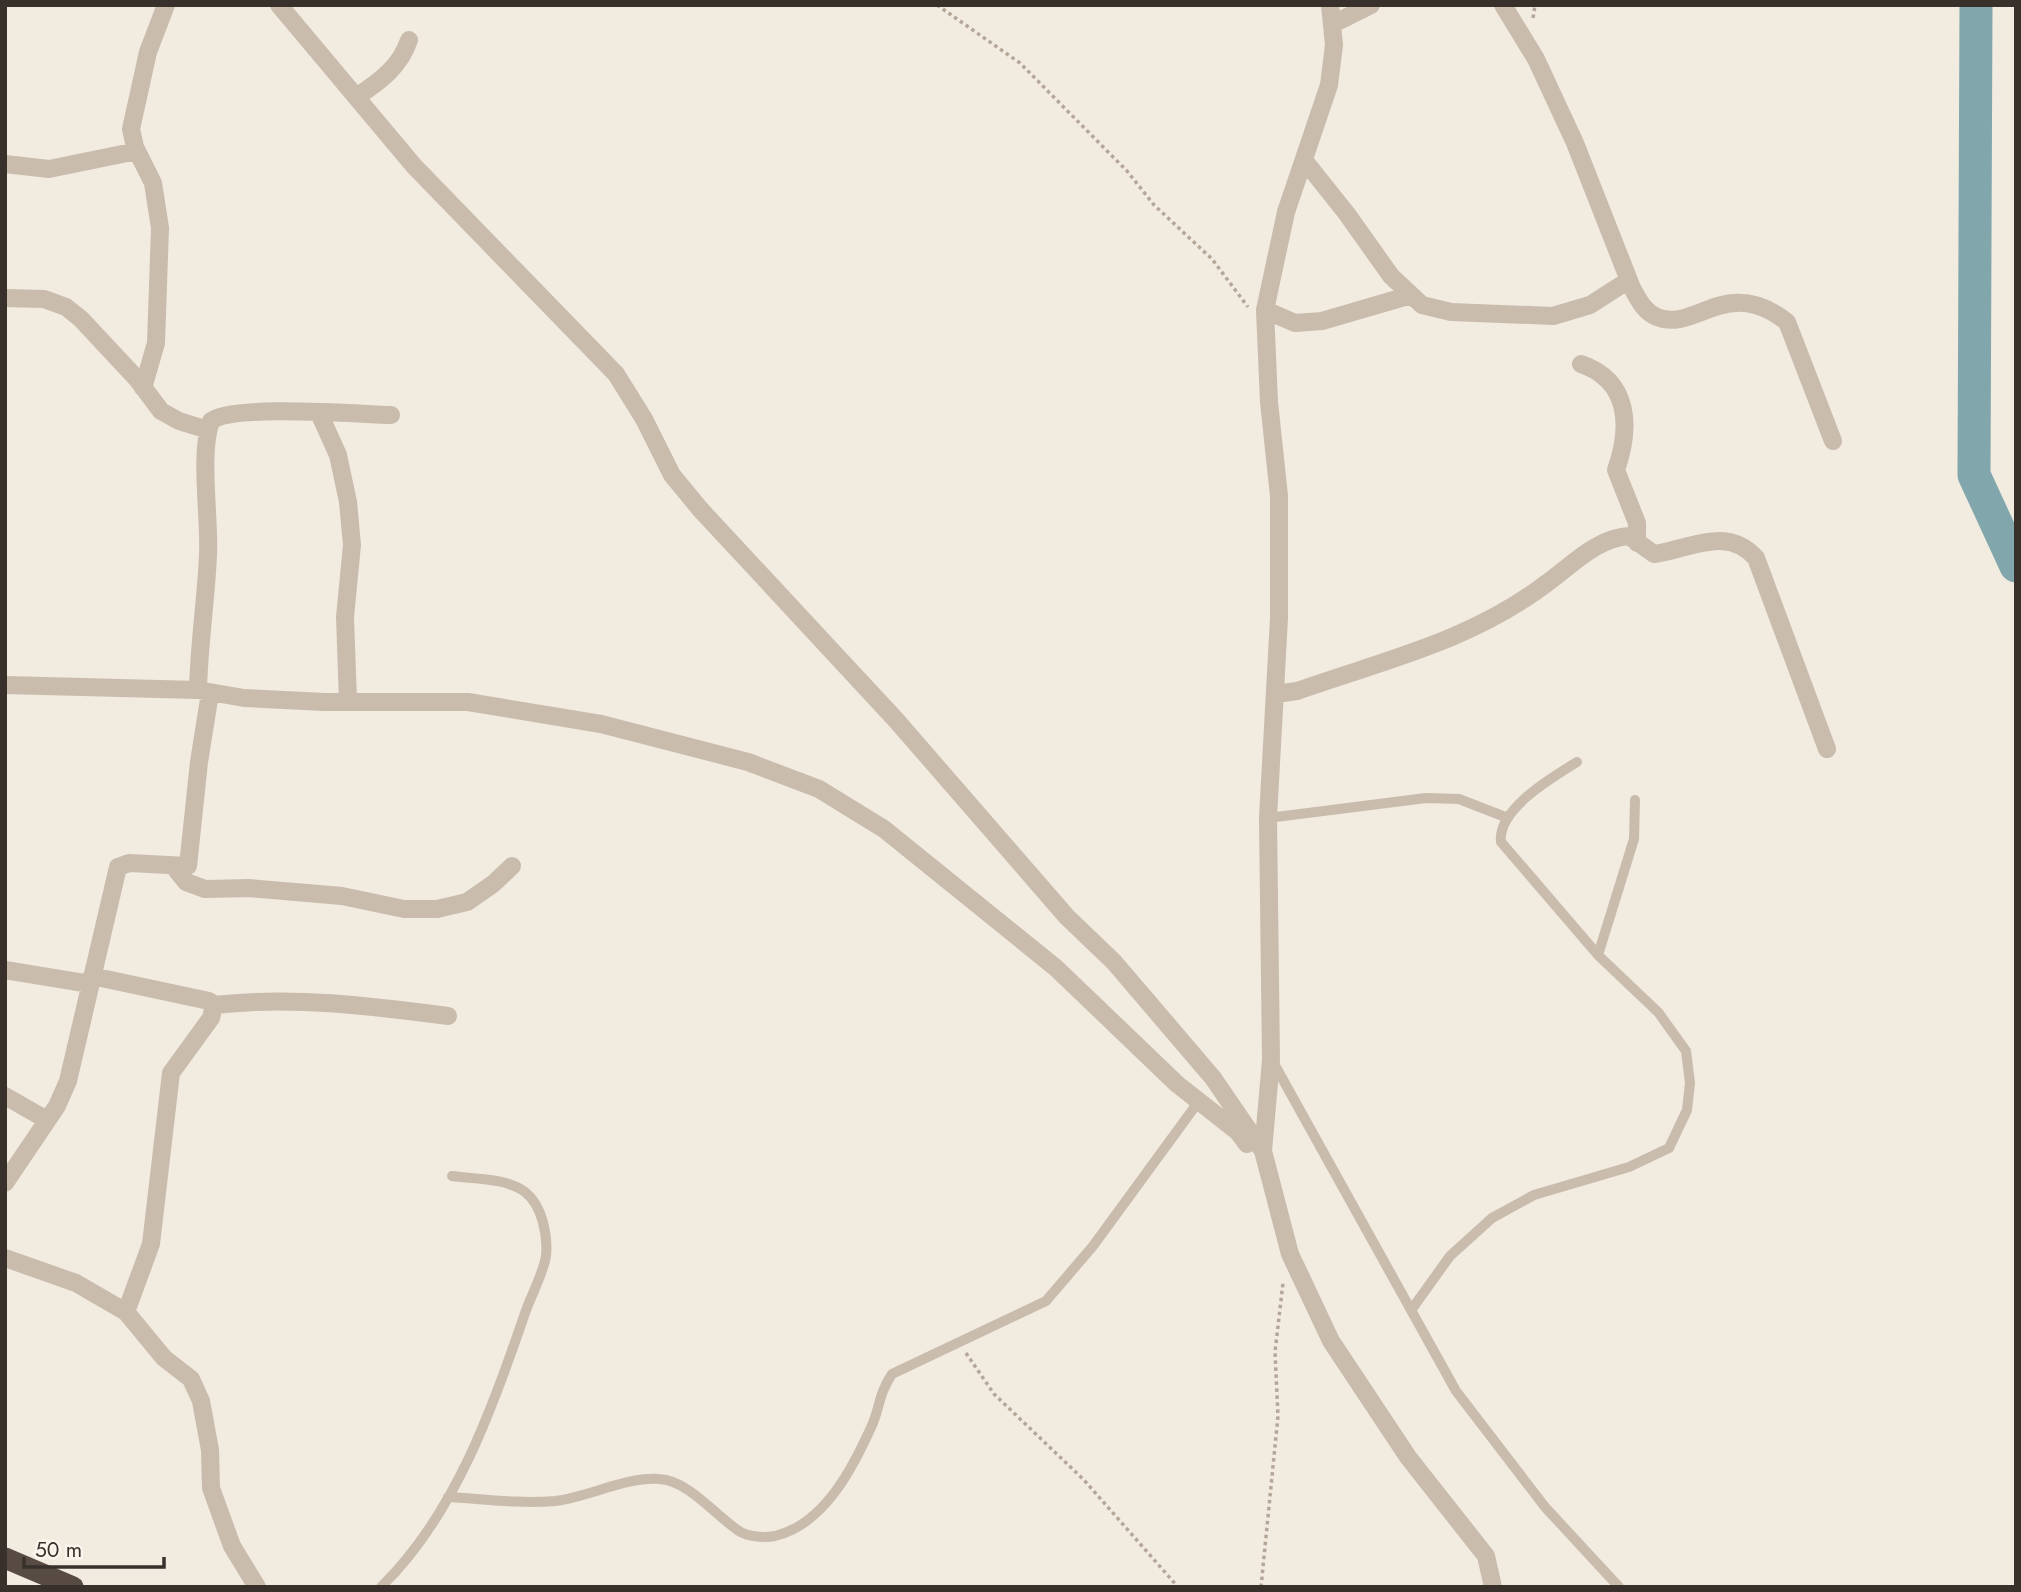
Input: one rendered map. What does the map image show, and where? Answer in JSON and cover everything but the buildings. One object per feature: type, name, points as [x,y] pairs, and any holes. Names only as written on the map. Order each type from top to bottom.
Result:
[{"type":"highway","points":[[5,1558],[73,1587]]},
{"type":"street","points":[[143,388],[156,343],[160,228],[153,183],[137,151],[131,129],[132,114],[148,52],[166,5]]},
{"type":"street","points":[[279,5],[462,219],[616,374],[644,419],[672,475],[896,720],[1067,917],[1114,962],[1213,1078],[1263,1151]]},
{"type":"street","points":[[1330,5],[1333,24],[1329,85],[1286,212],[1265,317],[1269,402],[1279,496],[1276,694],[1268,818],[1271,1060],[1263,1151],[1290,1254],[1331,1341],[1408,1457],[1486,1556],[1493,1587]]},
{"type":"street","points":[[1333,24],[1371,5]]},
{"type":"street","points":[[1503,5],[1536,59],[1575,143],[1629,280],[1644,309],[1666,320],[1742,302],[1771,309],[1787,322],[1833,441]]},
{"type":"street","points":[[358,96],[395,67],[404,56],[409,40]]},
{"type":"street","points":[[5,164],[49,169],[137,151]]},
{"type":"street","points":[[1304,160],[1391,276],[1422,305],[1451,312],[1553,316],[1590,305],[1629,280]]},
{"type":"street","points":[[1265,317],[1295,323],[1322,321],[1412,295]]},
{"type":"street","points":[[5,298],[44,299],[66,307],[81,319],[161,411],[208,430]]},
{"type":"street","points":[[1581,364],[1608,378],[1618,391],[1626,429],[1625,447],[1616,470],[1637,523],[1637,543]]},
{"type":"street","points":[[319,413],[338,455],[348,502],[352,545],[345,617],[348,701]]},
{"type":"street","points":[[5,1183],[47,1120],[68,1081],[118,867],[129,863],[184,868],[190,861],[204,691],[198,646],[208,556],[208,430],[211,421],[222,415],[391,415]]},
{"type":"street","points":[[1276,694],[1297,691],[1482,626],[1528,598],[1605,541],[1629,536],[1654,554],[1720,540],[1746,547],[1756,558],[1827,749]]},
{"type":"street","points":[[5,685],[204,691],[244,698],[468,702],[601,724],[748,762],[818,789],[884,830],[1056,968],[1177,1084],[1238,1132],[1269,1175]]},
{"type":"street","points":[[174,867],[186,882],[205,889],[249,888],[342,897],[415,909],[437,909],[467,902],[493,884],[512,866]]},
{"type":"street","points":[[5,971],[91,980],[209,1001],[214,1005],[315,1002],[448,1016]]},
{"type":"street","points":[[126,1312],[150,1244],[171,1073],[191,1051],[211,1018],[214,1005]]},
{"type":"street","points":[[5,1096],[47,1120]]},
{"type":"street","points":[[5,1258],[76,1283],[126,1312],[164,1358],[191,1379],[201,1401],[210,1450],[211,1488],[232,1546],[257,1587]]},
{"type":"lane","points":[[1412,1309],[1450,1256],[1492,1218],[1534,1195],[1653,1157],[1669,1148],[1687,1110],[1690,1083],[1686,1051],[1658,1012],[1598,955],[1501,842],[1500,832],[1514,809],[1544,783],[1577,762]]},
{"type":"lane","points":[[1268,818],[1426,798],[1460,799],[1508,818]]},
{"type":"lane","points":[[1598,955],[1634,839],[1635,800]]},
{"type":"lane","points":[[1271,1060],[1456,1391],[1545,1507],[1619,1587]]},
{"type":"lane","points":[[448,1497],[520,1502],[557,1501],[661,1479],[684,1489],[742,1533],[768,1538],[788,1533],[806,1522],[848,1474],[874,1419],[879,1394],[892,1374],[1046,1301],[1093,1246],[1199,1101]]},
{"type":"lane","points":[[381,1587],[397,1571],[448,1497],[495,1401],[546,1257],[545,1228],[536,1207],[524,1192],[503,1183],[452,1176]]},
{"type":"path","points":[[937,5],[1020,63],[1127,172],[1154,205],[1212,259],[1241,301],[1265,317]]},
{"type":"path","points":[[1261,1587],[1278,1416],[1276,1329],[1290,1254]]},
{"type":"path","points":[[959,1341],[994,1394],[1084,1480],[1178,1587]]},
{"type":"waterway","points":[[1976,5],[1974,475],[2016,566]]}]
